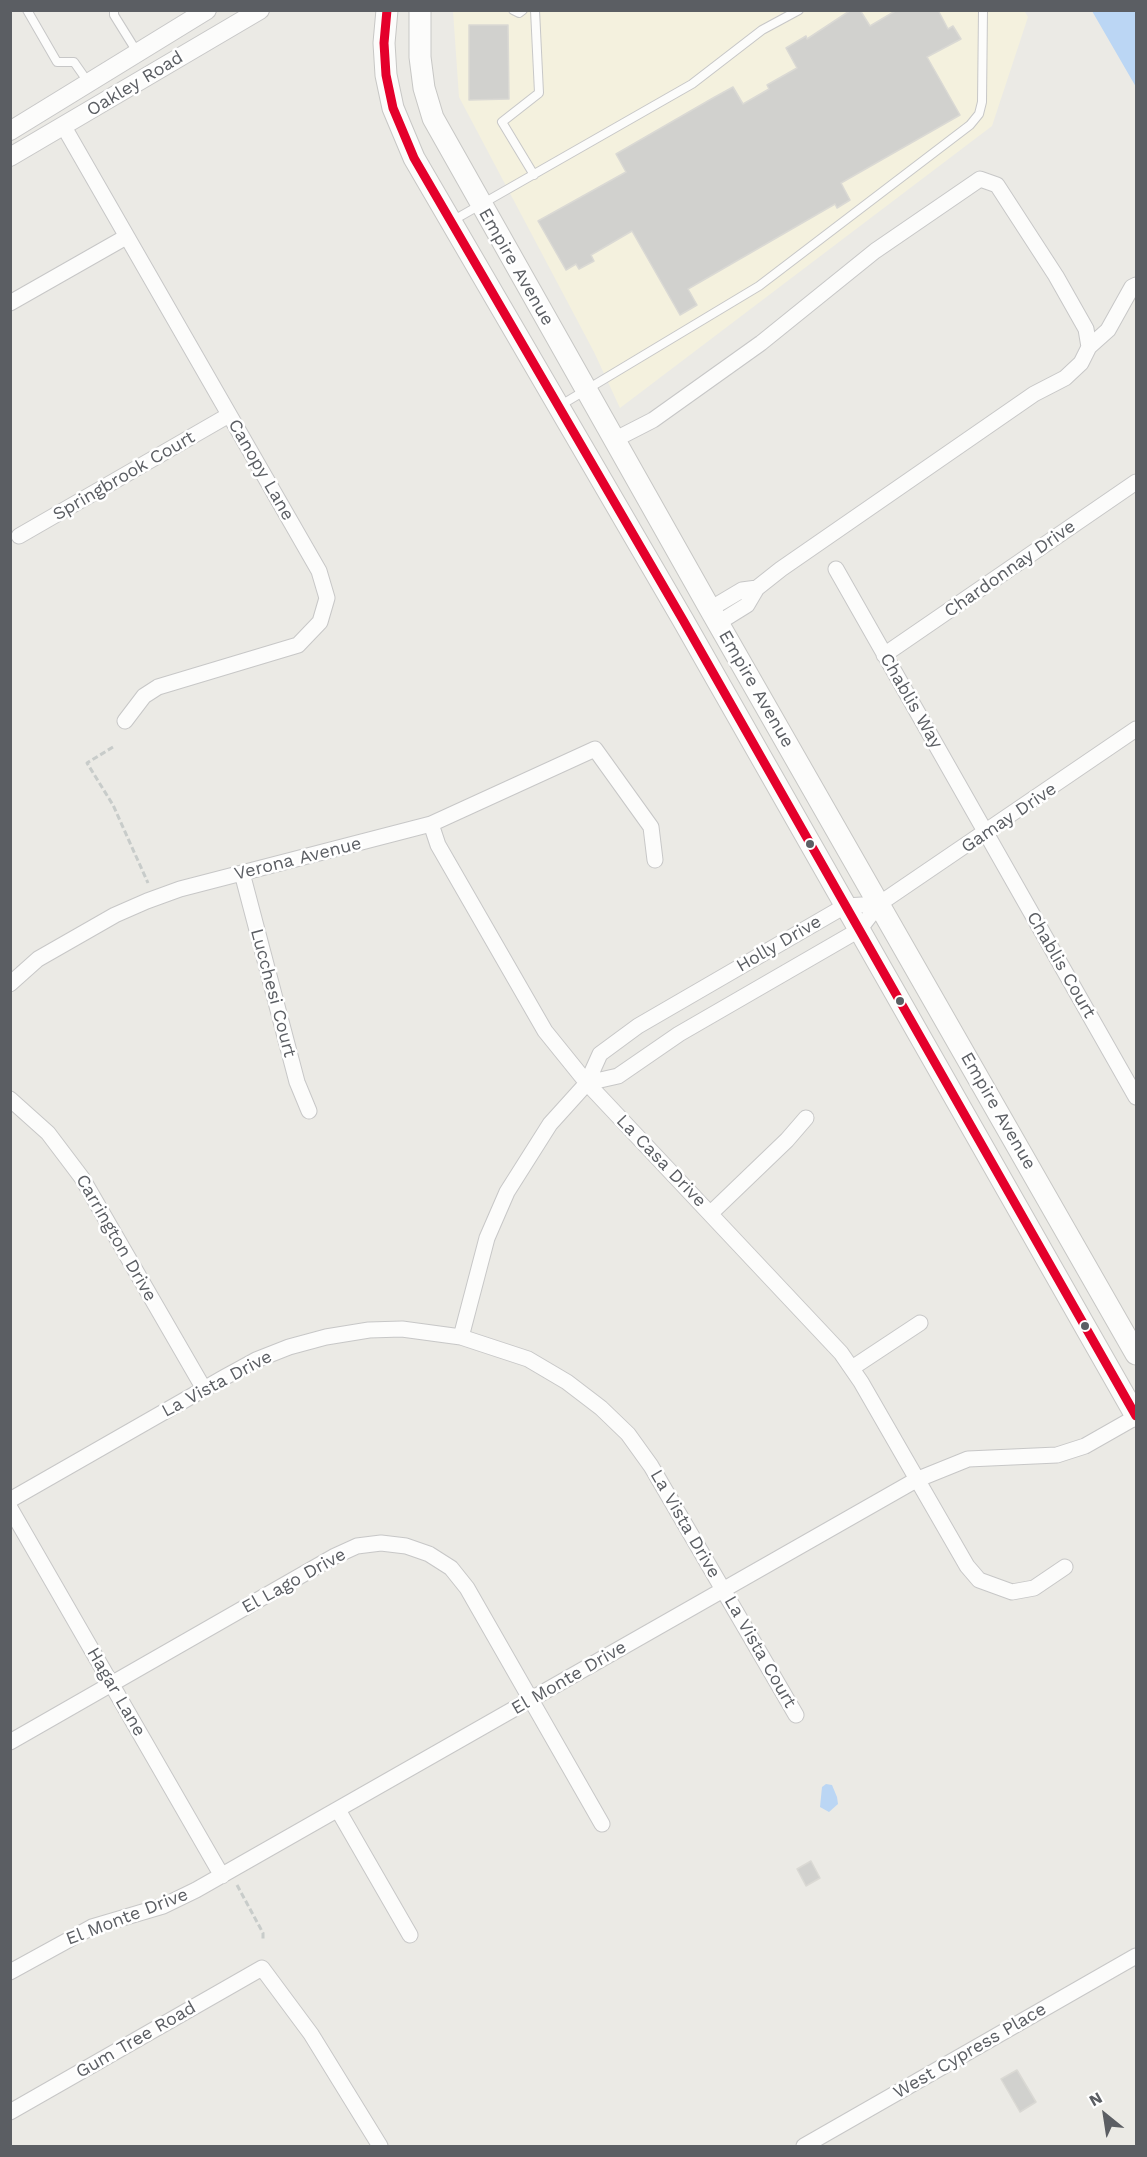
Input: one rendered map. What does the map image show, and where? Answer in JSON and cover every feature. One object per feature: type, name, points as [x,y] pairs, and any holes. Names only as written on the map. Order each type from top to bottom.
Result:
[{"type":"main road","name":"Empire Avenue","points":[[387,10],[385,54],[393,108],[414,158],[1137,1416]]},
{"type":"main road","name":"Empire Avenue","points":[[420,10],[420,57],[424,88],[433,118],[714,616],[1137,1354]]},
{"type":"main road","points":[[635,539],[664,566],[696,621],[714,616]]},
{"type":"street","name":"Oakley Road","points":[[10,131],[207,10]]},
{"type":"street","name":"Oakley Road","points":[[10,157],[260,10]]},
{"type":"street","name":"Canopy Lane","points":[[64,127],[319,571],[326,592],[325,610],[310,635],[298,645],[158,687],[144,696],[125,721]]},
{"type":"street","points":[[614,440],[653,420],[761,343],[875,251],[980,179],[997,185],[1028,231],[1086,329],[1089,347]]},
{"type":"street","points":[[10,303],[126,237]]},
{"type":"street","points":[[714,616],[747,605],[757,588],[1024,401],[1065,378],[1082,363],[1089,347],[1108,330],[1132,287],[1137,285]]},
{"type":"street","name":"Springbrook Court","points":[[19,536],[229,416]]},
{"type":"street","name":"Chardonnay Drive","points":[[884,655],[1137,482]]},
{"type":"street","name":"Chablis Way","points":[[836,569],[986,834]]},
{"type":"street","name":"Gamay Drive","points":[[879,904],[986,834],[1137,729]]},
{"type":"street","name":"Verona Avenue","points":[[10,984],[38,959],[114,915],[180,889],[430,824],[594,749],[651,827],[656,860]]},
{"type":"street","name":"La Casa Drive","points":[[430,824],[438,844],[545,1031],[587,1083],[711,1213],[852,1368],[967,1566],[979,1580],[1012,1592],[1034,1588],[1065,1567]]},
{"type":"street","name":"Chablis Court","points":[[986,834],[1137,1097]]},
{"type":"street","name":"Lucchesi Court","points":[[242,873],[297,1082],[309,1111]]},
{"type":"street","name":"Holly Drive","points":[[461,1337],[487,1238],[507,1192],[550,1124],[587,1083],[600,1054],[638,1026],[845,906],[879,904]]},
{"type":"street","name":"Holly Drive","points":[[587,1083],[618,1076],[679,1034],[859,930],[879,904]]},
{"type":"street","name":"Carrington Drive","points":[[10,1099],[48,1133],[82,1178],[204,1389]]},
{"type":"street","points":[[711,1213],[787,1140],[806,1118]]},
{"type":"street","points":[[852,1368],[920,1323]]},
{"type":"street","name":"La Vista Drive","points":[[10,1500],[256,1360],[326,1337],[369,1330],[402,1329],[461,1337],[528,1359],[567,1382],[601,1408],[628,1434],[651,1466],[723,1590]]},
{"type":"street","name":"El Monte Drive","points":[[10,1972],[92,1927],[180,1899],[916,1480],[968,1459],[1057,1455],[1085,1446],[1137,1416]]},
{"type":"street","name":"Hagar Lane","points":[[10,1508],[222,1876]]},
{"type":"street","name":"El Lago Drive","points":[[10,1742],[335,1556],[357,1546],[381,1543],[413,1549],[451,1568],[467,1588],[602,1824]]},
{"type":"street","name":"La Vista Court","points":[[723,1590],[796,1715]]},
{"type":"street","points":[[338,1810],[410,1935]]},
{"type":"street","name":"West Cypress Place","points":[[804,2146],[1137,1956]]},
{"type":"street","name":"Gum Tree Road","points":[[10,2112],[262,1968],[311,2034],[380,2146]]},
{"type":"lane","points":[[27,10],[57,62],[74,62],[88,82]]},
{"type":"lane","points":[[114,10],[114,15],[137,52]]},
{"type":"lane","points":[[513,10],[519,13],[523,10]]},
{"type":"lane","points":[[534,175],[502,122],[539,93],[535,10]]},
{"type":"lane","points":[[452,222],[692,84],[762,30],[799,10]]},
{"type":"lane","points":[[557,407],[759,286],[970,125],[979,114],[982,102],[983,10]]},
{"type":"path","points":[[113,747],[87,763],[113,805],[148,884]]},
{"type":"path","points":[[237,1885],[263,1933],[263,1940]]},
{"type":"shaded area","points":[[1024,10],[1028,17],[992,126],[620,408],[594,352],[459,97],[453,11]]},
{"type":"water","points":[[1092,11],[1136,11],[1136,87]]},
{"type":"water","points":[[826,1784],[832,1785],[838,1804],[829,1812],[820,1807],[822,1787]]},
{"type":"building","points":[[851,10],[860,10],[870,26],[897,10],[938,10],[948,29],[953,26],[961,39],[927,57],[960,115],[841,183],[850,200],[837,208],[835,204],[688,289],[697,305],[680,315],[632,231],[591,255],[594,261],[579,269],[576,264],[566,270],[538,221],[626,172],[616,154],[713,98],[733,87],[743,104],[769,89],[767,85],[797,68],[786,48],[806,36],[807,39]]},
{"type":"building","points":[[469,25],[508,25],[509,99],[469,100]]},
{"type":"building","points":[[811,1861],[820,1878],[806,1886],[797,1869]]},
{"type":"building","points":[[1017,2070],[1036,2102],[1020,2112],[1001,2079]]},
{"type":"transit line","points":[[387,10],[384,43],[386,75],[393,108],[414,158],[683,620],[1136,1416]]}]
